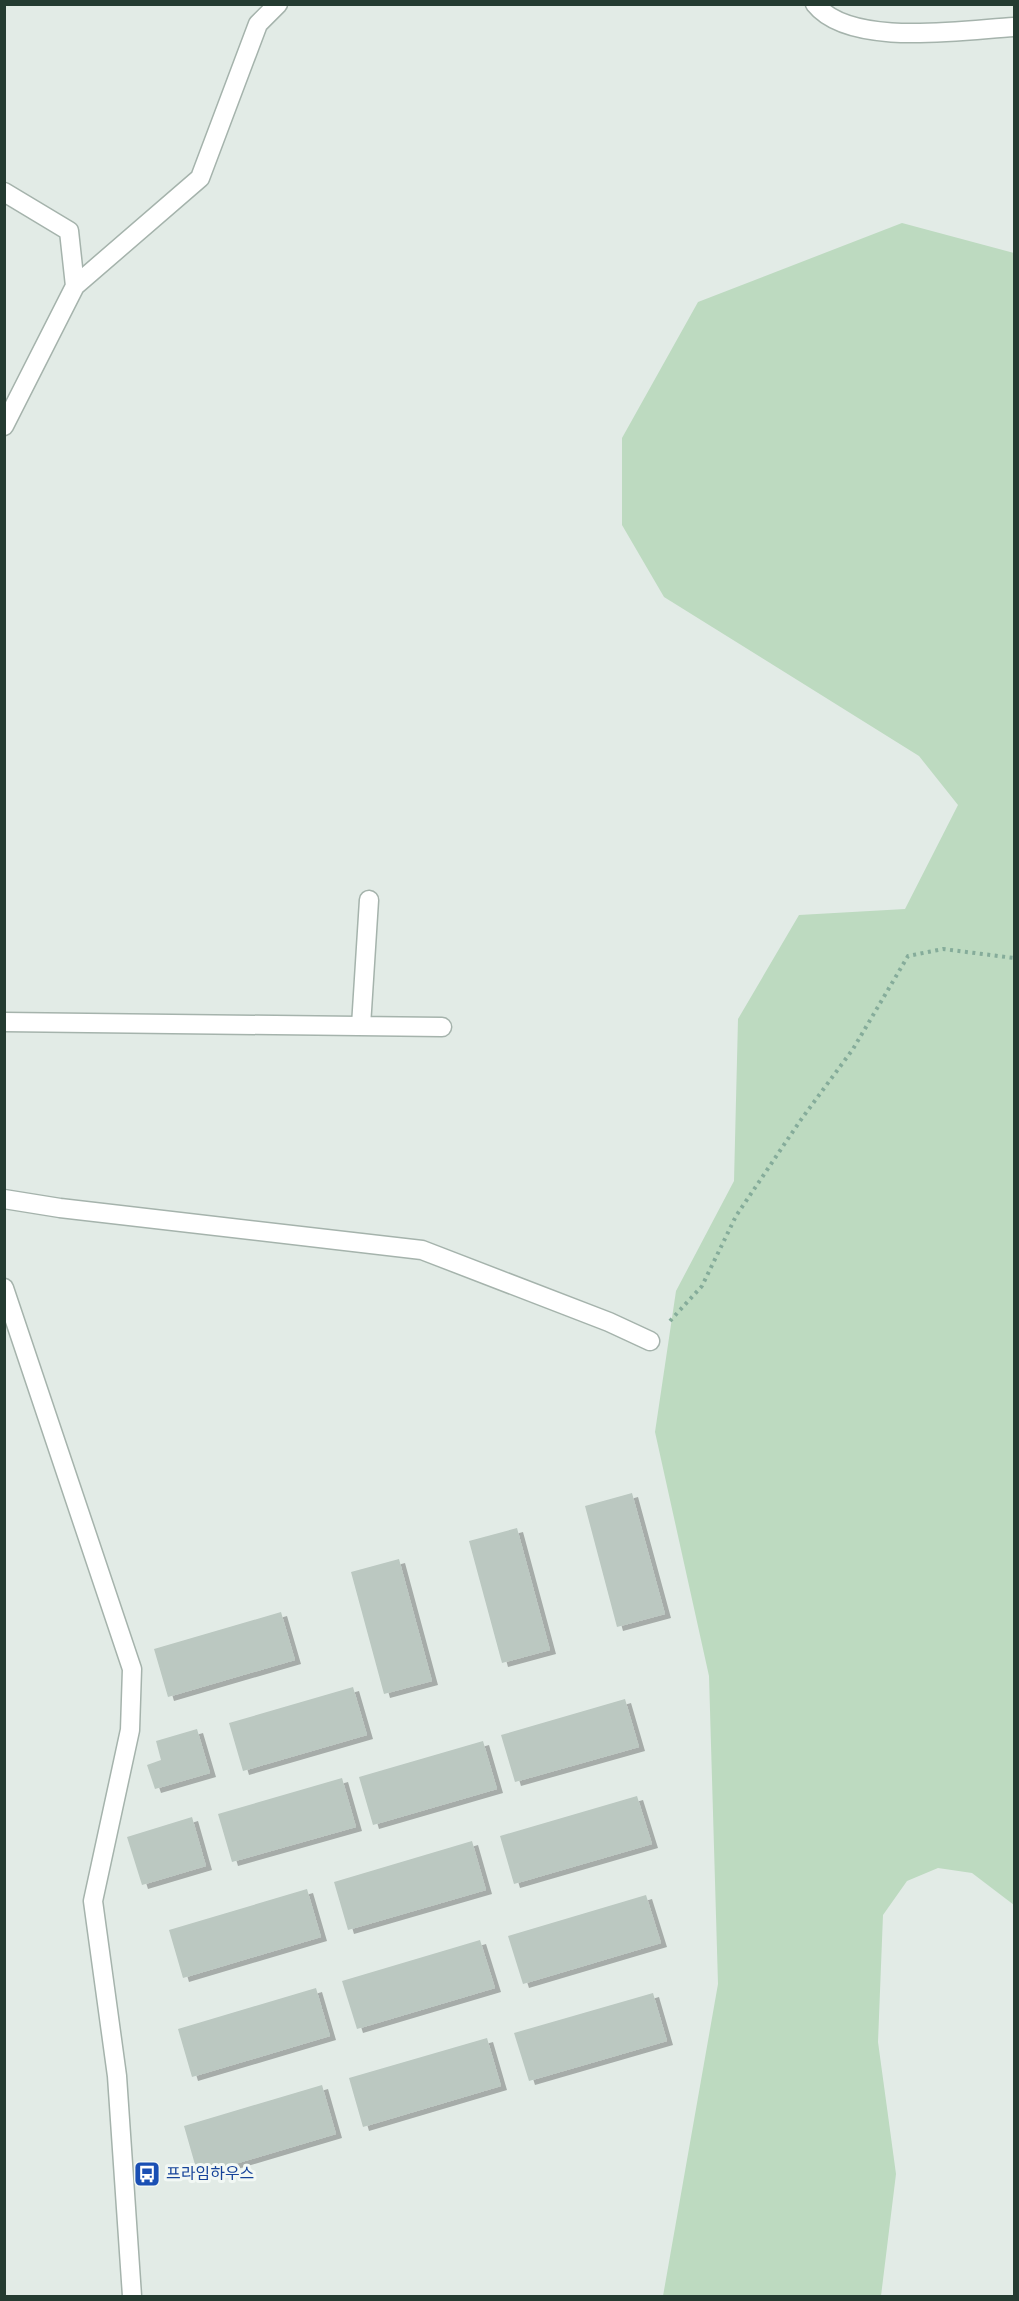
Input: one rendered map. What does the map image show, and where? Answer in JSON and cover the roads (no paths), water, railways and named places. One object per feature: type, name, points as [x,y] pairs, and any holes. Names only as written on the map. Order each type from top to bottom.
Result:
[{"type":"street","points":[[4,426],[75,286],[200,178],[258,24],[278,4]]},
{"type":"street","points":[[815,4],[823,14],[842,23],[885,33],[1014,27]]},
{"type":"street","points":[[4,192],[69,231],[75,286]]},
{"type":"street","points":[[361,1026],[369,900]]},
{"type":"street","points":[[4,1022],[442,1027]]},
{"type":"street","points":[[4,1199],[60,1208],[422,1250],[609,1322],[650,1341]]},
{"type":"street","points":[[4,1288],[103,1577],[132,1669],[130,1730],[93,1901],[117,2076],[132,2296]]},
{"type":"place","name":"프라임하우스","points":[[147,2174]]}]
